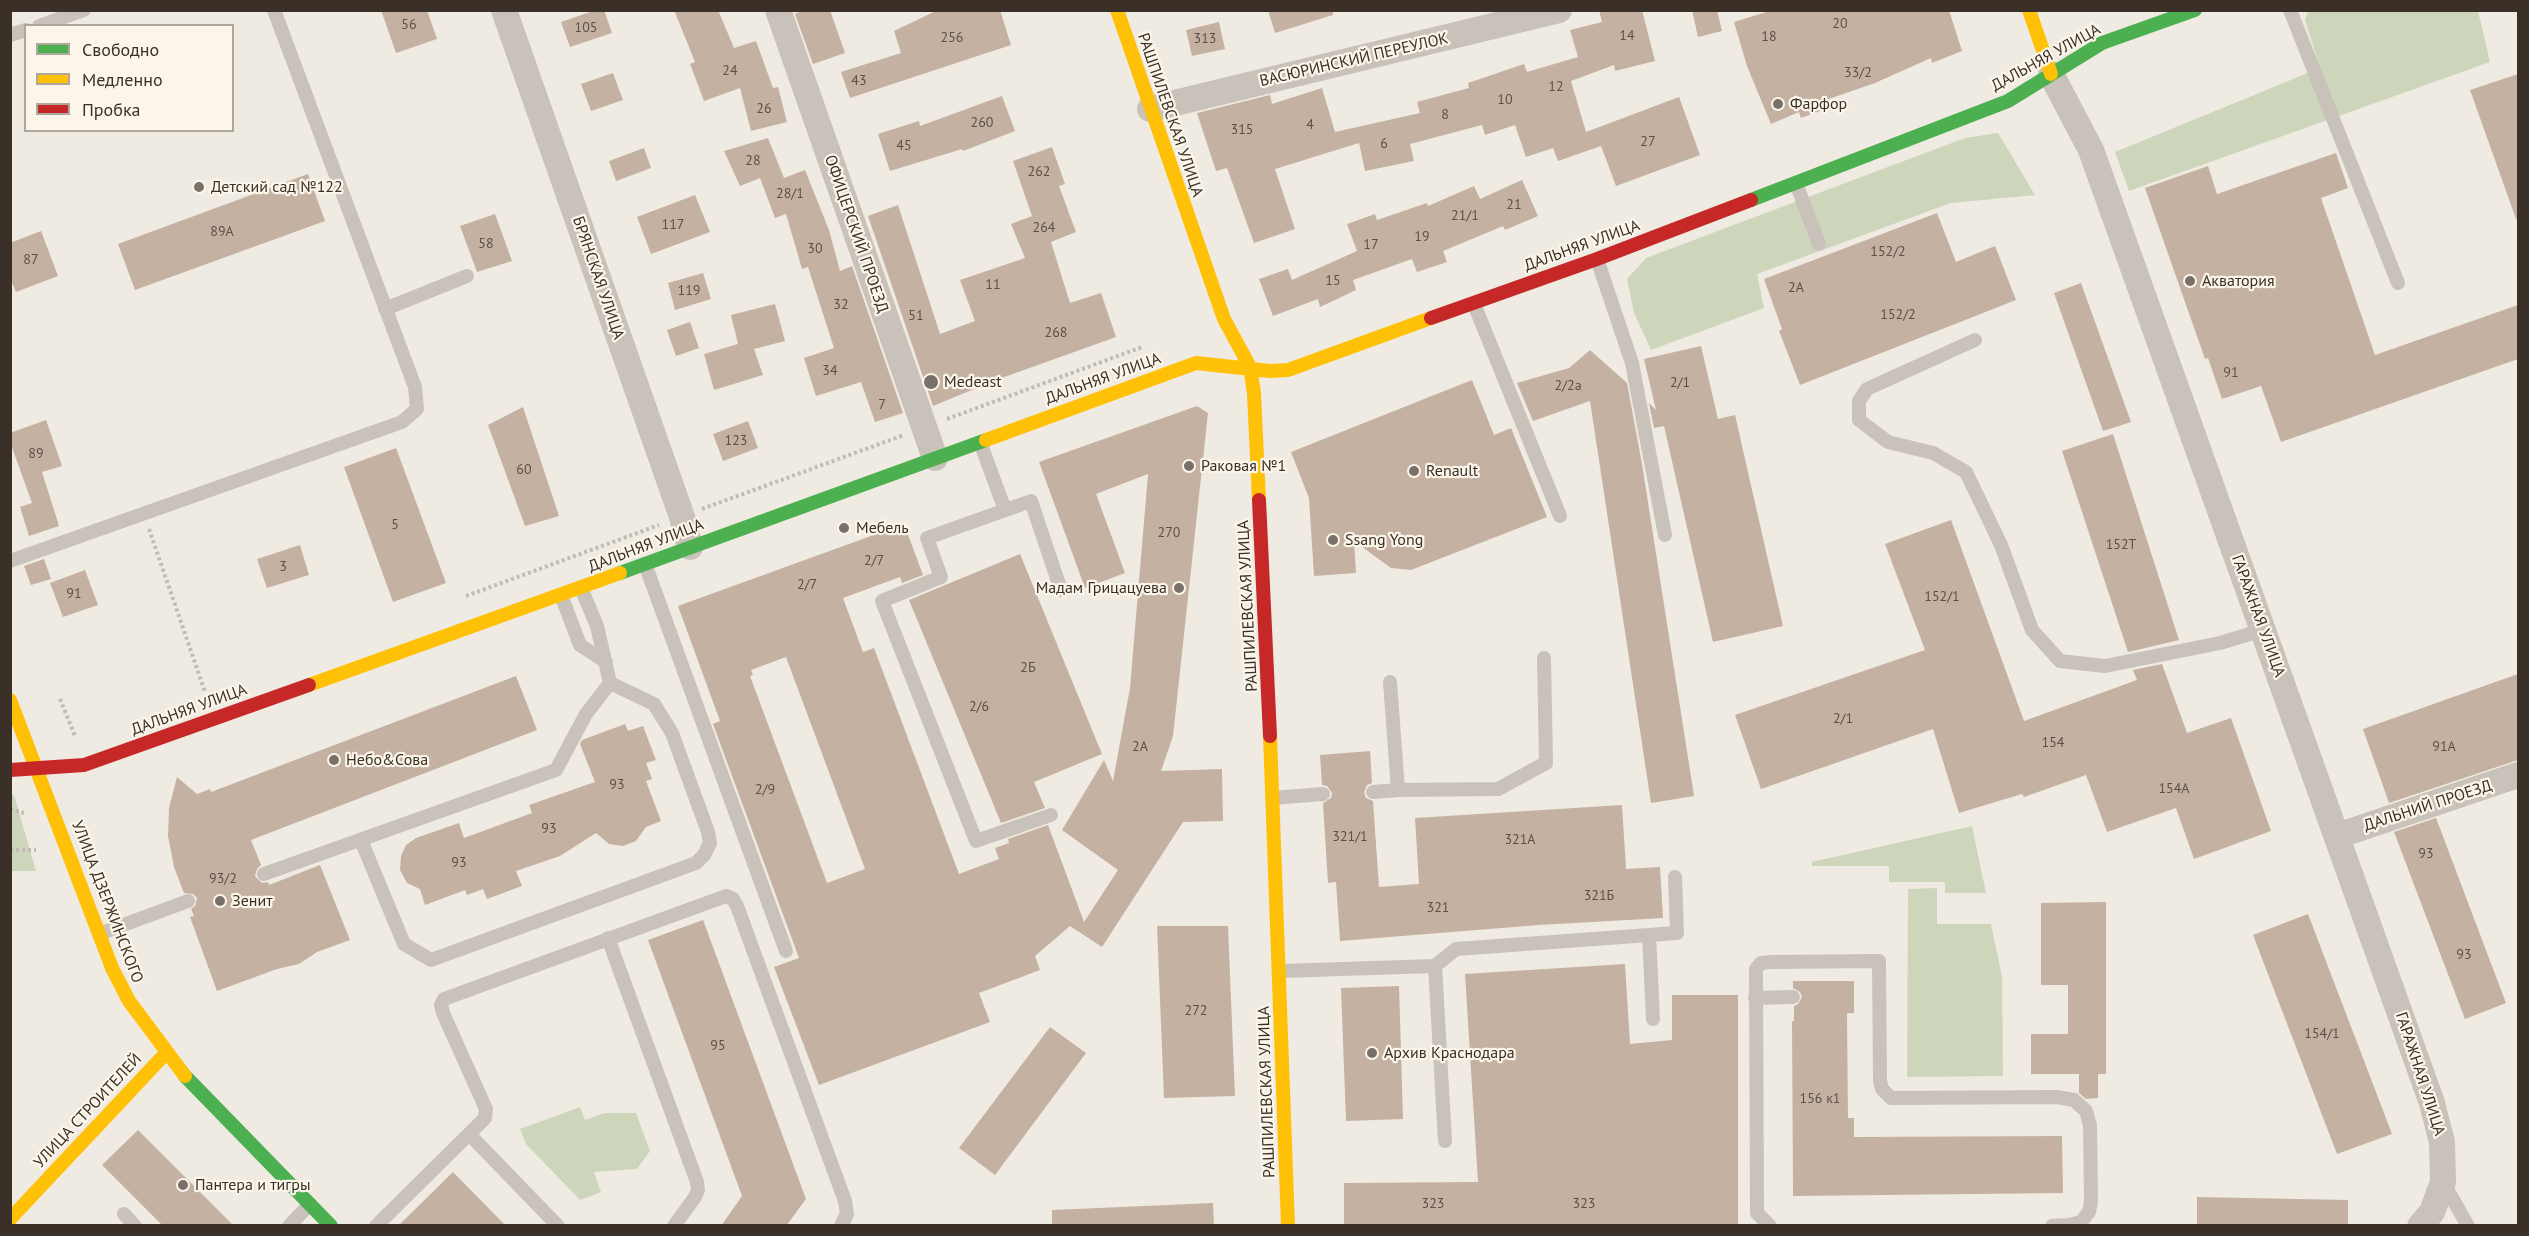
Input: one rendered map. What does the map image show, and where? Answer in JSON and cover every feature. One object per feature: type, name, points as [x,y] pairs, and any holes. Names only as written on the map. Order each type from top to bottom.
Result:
[{"type":"street","name":"БРЯНСКАЯ УЛИЦА","points":[[504,10],[682,517],[690,547]]},
{"type":"street","name":"ОФИЦЕРСКИЙ ПРОЕЗД","points":[[778,10],[935,458]]},
{"type":"street","name":"РАШПИЛЕВСКАЯ УЛИЦА","points":[[1117,10],[1224,319],[1250,367],[1256,421],[1273,798],[1288,1226]]},
{"type":"street","name":"ВАСЮРИНСКИЙ ПЕРЕУЛОК","points":[[1150,109],[1559,10]]},
{"type":"street","name":"ГАРАЖНАЯ УЛИЦА","points":[[2029,10],[2051,74],[2091,150],[2432,1102],[2442,1142],[2443,1182],[2432,1212],[2420,1226]]},
{"type":"street","name":"ДАЛЬНЯЯ УЛИЦА","points":[[10,770],[84,765],[581,588],[1196,363],[1250,367],[1270,371],[1288,370],[1597,259],[2008,101],[2102,43],[2195,10]]},
{"type":"street","name":"УЛИЦА ДЗЕРЖИНСКОГО","points":[[10,700],[112,968],[129,1001],[183,1074],[331,1226]]},
{"type":"street","name":"ДАЛЬНИЙ ПРОЕЗД","points":[[2337,836],[2518,775]]},
{"type":"street","name":"УЛИЦА СТРОИТЕЛЕЙ","points":[[10,1219],[166,1053]]},
{"type":"lane","points":[[45,24],[84,10]]},
{"type":"lane","points":[[10,561],[402,422],[417,409],[415,387],[274,10]]},
{"type":"lane","points":[[2290,10],[2398,283]]},
{"type":"lane","points":[[1796,183],[1819,244]]},
{"type":"lane","points":[[1597,259],[1632,363],[1665,535]]},
{"type":"lane","points":[[385,309],[467,276]]},
{"type":"lane","points":[[1474,304],[1560,516]]},
{"type":"lane","points":[[1975,340],[1867,388],[1859,401],[1859,420],[1888,442],[1933,453],[1966,472],[2001,545],[2032,630],[2061,661],[2105,666],[2220,643],[2263,630]]},
{"type":"lane","points":[[980,442],[1005,510]]},
{"type":"lane","points":[[1051,815],[976,842],[882,601],[941,577],[927,538],[1031,501],[1061,590]]},
{"type":"lane","points":[[645,564],[786,951]]},
{"type":"lane","points":[[264,874],[556,770],[586,714],[610,683],[595,621],[581,588]]},
{"type":"lane","points":[[561,595],[580,651],[606,662]]},
{"type":"lane","points":[[1373,792],[1498,789],[1546,763],[1544,658]]},
{"type":"lane","points":[[1390,682],[1398,790]]},
{"type":"lane","points":[[361,840],[404,944],[419,955],[431,960],[696,863],[704,855],[710,843],[708,832],[672,733],[654,704],[610,683]]},
{"type":"lane","points":[[1273,798],[1323,794]]},
{"type":"lane","points":[[1280,971],[1435,966],[1456,949],[1677,933],[1675,877]]},
{"type":"lane","points":[[376,1226],[485,1118],[486,1109],[443,1013],[441,1005],[444,999],[726,896],[733,899],[845,1201],[847,1214],[841,1226]]},
{"type":"lane","points":[[99,934],[188,901]]},
{"type":"lane","points":[[1649,935],[1653,1019]]},
{"type":"lane","points":[[608,938],[698,1182],[695,1197],[674,1226]]},
{"type":"lane","points":[[1770,1226],[1757,1213],[1756,969],[1761,963],[1879,961],[1880,1081],[1882,1089],[1891,1098],[2057,1097],[2074,1100],[2086,1111],[2090,1125],[2091,1202],[2089,1212],[2082,1222],[2052,1226]]},
{"type":"lane","points":[[1435,966],[1445,1141]]},
{"type":"lane","points":[[1755,998],[1793,997]]},
{"type":"lane","points":[[469,1134],[558,1226]]},
{"type":"lane","points":[[2443,1182],[2468,1226]]},
{"type":"lane","points":[[289,1226],[310,1204]]},
{"type":"lane","points":[[124,1214],[135,1226]]},
{"type":"path","points":[[460,598],[1142,347]]},
{"type":"path","points":[[144,513],[205,693]]},
{"type":"path","points":[[194,696],[216,688]]},
{"type":"path","points":[[60,699],[74,737],[85,733]]},
{"type":"path","points":[[10,808],[27,814]]},
{"type":"path","points":[[10,850],[37,850]]},
{"type":"green space","points":[[2308,11],[2478,11],[2490,62],[2129,191],[2115,152],[2320,68],[2305,20]]},
{"type":"green space","points":[[1998,133],[2035,195],[1951,203],[1757,274],[1764,308],[1651,350],[1634,313],[1627,279],[1646,258],[1965,138]]},
{"type":"green space","points":[[10,794],[14,795],[36,871],[11,871]]},
{"type":"green space","points":[[1972,826],[1986,893],[1945,893],[1945,882],[1889,882],[1889,866],[1812,866],[1812,862]]},
{"type":"green space","points":[[1937,888],[1937,924],[1991,924],[2002,977],[2003,1076],[1907,1077],[1908,889]]},
{"type":"green space","points":[[580,1107],[585,1120],[605,1113],[636,1113],[650,1151],[637,1169],[594,1172],[601,1192],[580,1200],[526,1144],[520,1129]]},
{"type":"building","points":[[381,10],[427,10],[437,39],[396,53]]},
{"type":"building","points":[[596,10],[604,10],[612,33],[570,47],[561,22]]},
{"type":"building","points":[[674,10],[718,10],[734,48],[756,41],[773,88],[778,87],[787,122],[751,131],[740,88],[704,101],[690,64],[695,62]]},
{"type":"building","points":[[804,10],[830,10],[845,53],[813,64],[795,14]]},
{"type":"building","points":[[938,10],[1000,10],[1011,45],[850,98],[841,72],[901,53],[894,31]]},
{"type":"building","points":[[1268,10],[1333,10],[1333,15],[1275,33]]},
{"type":"building","points":[[1599,10],[1642,10],[1655,61],[1615,71],[1614,65],[1571,81],[1586,132],[1679,97],[1700,155],[1616,186],[1601,146],[1558,161],[1553,148],[1526,157],[1515,125],[1485,135],[1482,125],[1410,144],[1414,161],[1365,171],[1359,143],[1275,169],[1295,229],[1254,243],[1227,168],[1216,171],[1197,113],[1270,95],[1272,104],[1322,88],[1335,132],[1420,113],[1417,102],[1469,88],[1468,83],[1524,64],[1527,72],[1578,57],[1570,30],[1602,22]]},
{"type":"building","points":[[1692,10],[1717,10],[1722,31],[1698,37]]},
{"type":"building","points":[[1773,10],[1949,10],[1962,51],[1932,63],[1931,58],[1875,83],[1823,101],[1825,109],[1801,118],[1799,112],[1771,124],[1747,66],[1734,22]]},
{"type":"building","points":[[1219,22],[1225,49],[1192,56],[1186,30]]},
{"type":"building","points":[[613,73],[623,100],[591,111],[581,84]]},
{"type":"building","points":[[2518,74],[2518,219],[2516,219],[2470,90]]},
{"type":"building","points":[[1002,96],[1015,131],[963,151],[962,149],[890,171],[878,134],[919,121],[920,126]]},
{"type":"building","points":[[768,138],[784,178],[805,170],[829,230],[840,271],[852,266],[903,413],[875,422],[861,382],[816,396],[804,358],[834,348],[808,267],[802,269],[786,214],[775,218],[760,178],[740,186],[724,151]]},
{"type":"building","points":[[1052,147],[1065,184],[1059,186],[1076,232],[1051,242],[1070,303],[1101,293],[1116,337],[996,380],[933,406],[868,216],[898,205],[940,334],[975,321],[960,280],[1025,258],[1011,224],[1032,216],[1013,161]]},
{"type":"building","points":[[644,148],[651,168],[616,181],[609,161]]},
{"type":"building","points":[[2336,153],[2348,188],[2321,198],[2375,355],[2518,305],[2518,359],[2281,442],[2261,386],[2222,399],[2208,358],[2205,359],[2145,188],[2208,166],[2217,194]]},
{"type":"building","points":[[308,174],[325,221],[135,290],[118,244]]},
{"type":"building","points":[[1522,180],[1538,216],[1505,230],[1503,226],[1443,251],[1447,262],[1417,272],[1412,259],[1353,280],[1356,290],[1320,307],[1318,299],[1273,316],[1259,279],[1288,269],[1292,280],[1357,251],[1347,224],[1375,214],[1377,220],[1427,203],[1428,206],[1474,186],[1480,199]]},
{"type":"building","points":[[695,195],[710,232],[651,254],[637,217]]},
{"type":"building","points":[[1937,213],[1956,262],[1995,246],[2016,300],[1800,385],[1779,331],[1782,329],[1764,279]]},
{"type":"building","points":[[495,214],[512,261],[477,272],[460,226]]},
{"type":"building","points":[[41,231],[58,276],[16,292],[10,278],[10,243]]},
{"type":"building","points":[[703,273],[711,299],[675,310],[668,283]]},
{"type":"building","points":[[2081,283],[2131,422],[2103,431],[2054,293]]},
{"type":"building","points":[[775,304],[785,341],[754,349],[763,375],[714,390],[704,354],[738,344],[731,315]]},
{"type":"building","points":[[690,322],[699,348],[676,356],[667,330]]},
{"type":"building","points":[[1701,346],[1718,419],[1735,415],[1783,626],[1713,642],[1664,426],[1654,428],[1649,403],[1656,410],[1644,359]]},
{"type":"building","points":[[1590,350],[1627,383],[1642,464],[1694,796],[1651,803],[1590,401],[1533,421],[1517,383],[1569,368]]},
{"type":"building","name":"Renault","points":[[1472,380],[1494,435],[1511,428],[1547,517],[1411,570],[1391,568],[1354,541],[1356,573],[1314,576],[1309,498],[1291,452]]},
{"type":"building","points":[[1197,406],[1208,413],[1173,736],[1161,771],[1222,769],[1223,821],[1183,822],[1102,947],[1070,926],[1035,956],[1040,970],[979,993],[990,1022],[819,1085],[774,967],[799,958],[713,724],[720,721],[678,606],[904,524],[923,575],[902,583],[900,577],[843,598],[863,652],[874,648],[959,874],[999,859],[995,848],[1009,843],[1008,839],[1048,825],[1084,922],[1118,870],[1062,830],[1104,760],[1113,781],[1130,688],[1148,474],[1096,494],[1125,573],[1085,588],[1039,462]],"holes":[[[786,657],[865,869],[827,883],[750,676],[753,675],[751,670]]]},
{"type":"building","points":[[523,407],[559,516],[525,526],[488,425]]},
{"type":"building","points":[[46,420],[62,466],[42,472],[59,526],[29,536],[20,507],[32,503],[10,442],[10,433]]},
{"type":"building","points":[[748,421],[758,448],[723,461],[713,434]]},
{"type":"building","points":[[2113,434],[2179,640],[2128,652],[2062,451]]},
{"type":"building","points":[[396,448],[446,583],[393,602],[344,467]]},
{"type":"building","points":[[1951,520],[2024,721],[2137,680],[2133,670],[2162,664],[2187,733],[2231,718],[2271,831],[2194,859],[2176,808],[2107,832],[2086,775],[2024,797],[2022,794],[1959,813],[1933,729],[1761,789],[1735,715],[1925,650],[1885,544]]},
{"type":"building","points":[[300,545],[309,575],[267,588],[257,559]]},
{"type":"building","points":[[1020,554],[1102,754],[1034,782],[1045,808],[1001,823],[909,600]]},
{"type":"building","points":[[44,559],[51,579],[31,585],[24,566]]},
{"type":"building","points":[[85,570],[98,605],[63,617],[50,583]]},
{"type":"building","points":[[2518,674],[2518,760],[2389,803],[2363,729]]},
{"type":"building","points":[[516,676],[537,730],[251,840],[261,865],[255,876],[262,883],[268,882],[269,885],[320,865],[350,940],[317,952],[299,964],[277,969],[217,991],[190,917],[194,916],[191,909],[195,906],[197,898],[193,894],[184,893],[174,867],[168,836],[169,808],[177,777],[197,794],[210,789],[211,792]]},
{"type":"building","points":[[625,724],[628,731],[643,726],[656,760],[646,763],[652,779],[646,781],[661,821],[646,827],[636,841],[623,846],[609,844],[596,833],[560,856],[516,871],[522,886],[487,899],[483,889],[467,895],[465,890],[425,905],[420,889],[407,883],[400,870],[401,856],[406,845],[416,838],[459,823],[464,838],[532,813],[529,805],[595,782],[580,744],[582,740]]},
{"type":"building","points":[[1370,751],[1372,783],[1367,785],[1364,792],[1366,798],[1373,801],[1379,887],[1419,884],[1415,818],[1622,805],[1626,869],[1660,867],[1663,918],[1539,925],[1340,941],[1336,882],[1328,883],[1323,803],[1331,798],[1332,793],[1327,786],[1322,785],[1320,755]]},
{"type":"building","points":[[2436,818],[2506,1003],[2465,1019],[2394,832]]},
{"type":"building","points":[[2106,902],[2106,1074],[2098,1074],[2098,1098],[2086,1099],[2079,1093],[2079,1074],[2031,1074],[2031,1034],[2068,1034],[2068,985],[2041,985],[2041,903]]},
{"type":"building","points":[[2308,914],[2392,1134],[2337,1154],[2253,935]]},
{"type":"building","points":[[703,920],[806,1199],[786,1226],[721,1226],[742,1196],[648,940]]},
{"type":"building","points":[[1157,926],[1228,926],[1235,1096],[1164,1098]]},
{"type":"building","points":[[1625,964],[1630,1044],[1672,1040],[1672,995],[1738,995],[1738,1226],[1344,1226],[1344,1183],[1478,1182],[1465,974]]},
{"type":"building","points":[[1793,981],[1854,981],[1854,1013],[1847,1013],[1848,1118],[1854,1118],[1854,1137],[2062,1136],[2063,1193],[1793,1196],[1792,1021],[1794,1021],[1794,1006],[1802,997],[1800,992],[1793,988]]},
{"type":"building","name":"Архив Краснодара","points":[[1399,986],[1403,1119],[1346,1121],[1341,988]]},
{"type":"building","points":[[1050,1027],[1086,1053],[995,1175],[959,1148]]},
{"type":"building","points":[[138,1130],[234,1226],[163,1226],[102,1165]]},
{"type":"building","points":[[453,1172],[506,1226],[398,1226]]},
{"type":"building","points":[[2197,1197],[2348,1200],[2348,1226],[2197,1226]]},
{"type":"building","points":[[1213,1203],[1214,1226],[1052,1226],[1052,1210]]},
{"type":"traffic: fast","points":[[1751,200],[2008,101],[2102,43],[2195,10]]},
{"type":"traffic: fast","points":[[620,573],[986,440]]},
{"type":"traffic: fast","points":[[185,1076],[331,1226]]},
{"type":"traffic: slow","points":[[1117,10],[1224,319],[1250,367],[1254,393],[1259,500]]},
{"type":"traffic: slow","points":[[2029,10],[2051,74]]},
{"type":"traffic: slow","points":[[986,440],[1196,363],[1270,371],[1288,370],[1431,318]]},
{"type":"traffic: slow","points":[[309,685],[620,573]]},
{"type":"traffic: slow","points":[[10,700],[112,968],[129,1001],[185,1076]]},
{"type":"traffic: slow","points":[[1270,736],[1288,1226]]},
{"type":"traffic: slow","points":[[10,1219],[166,1053]]},
{"type":"traffic: jam","points":[[1431,318],[1597,259],[1751,200]]},
{"type":"traffic: jam","points":[[1259,500],[1270,736]]},
{"type":"traffic: jam","points":[[10,770],[84,765],[309,685]]},
{"type":"place","name":"Фарфор","points":[[1778,104]]},
{"type":"place","name":"Детский сад №122","points":[[199,187]]},
{"type":"place","name":"Акватория","points":[[2190,281]]},
{"type":"place","name":"Medeast","points":[[931,382]]},
{"type":"place","name":"Раковая №1","points":[[1189,466]]},
{"type":"place","name":"Renault","points":[[1414,471]]},
{"type":"place","name":"Мебель","points":[[844,528]]},
{"type":"place","name":"Ssang Yong","points":[[1333,540]]},
{"type":"place","name":"Мадам Грицацуева","points":[[1179,588]]},
{"type":"place","name":"Небо&Сова","points":[[334,760]]},
{"type":"place","name":"Зенит","points":[[220,901]]},
{"type":"place","name":"Архив Краснодара","points":[[1372,1053]]},
{"type":"place","name":"Пантера и тигры","points":[[183,1185]]}]
